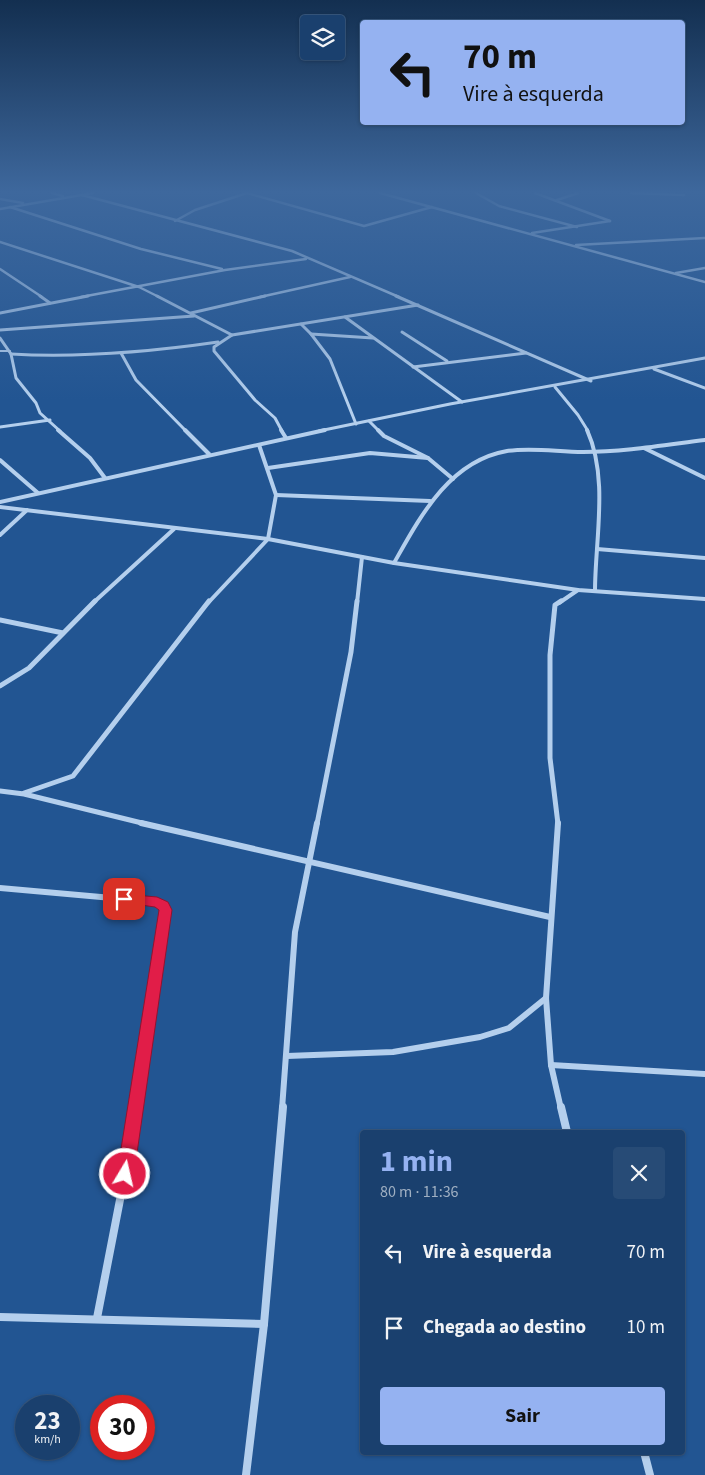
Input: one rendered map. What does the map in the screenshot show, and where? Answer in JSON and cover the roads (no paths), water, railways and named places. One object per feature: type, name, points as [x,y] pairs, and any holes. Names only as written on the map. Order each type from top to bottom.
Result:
[{"type":"street","points":[[61,262],[139,287],[232,335]]},
{"type":"street","points":[[189,262],[224,270]]},
{"type":"street","points":[[0,313],[224,270],[280,262]]},
{"type":"street","points":[[317,262],[342,271],[350,277],[528,352],[591,381]]},
{"type":"street","points":[[630,262],[705,282]]},
{"type":"street","points":[[672,273],[705,268]]},
{"type":"street","points":[[0,269],[50,303]]},
{"type":"street","points":[[190,313],[350,277]]},
{"type":"street","points":[[286,438],[275,418],[255,400],[214,351],[214,347],[232,335],[419,305]]},
{"type":"street","points":[[0,330],[195,316]]},
{"type":"street","points":[[345,317],[462,402]]},
{"type":"street","points":[[301,324],[324,346],[334,366],[356,424]]},
{"type":"street","points":[[402,332],[448,362]]},
{"type":"street","points":[[311,334],[373,338]]},
{"type":"street","points":[[0,338],[10,352],[16,378],[36,403],[40,413],[90,458],[104,478]]},
{"type":"street","points":[[10,352],[43,356],[121,353],[221,342]]},
{"type":"street","points":[[413,367],[528,352]]},
{"type":"street","points":[[121,353],[136,380],[209,454]]},
{"type":"street","points":[[0,502],[209,454],[462,402],[591,381],[705,358]]},
{"type":"street","points":[[654,369],[705,388]]},
{"type":"street","points":[[555,387],[577,414],[588,433],[594,452],[597,493],[597,548],[594,564],[595,591]]},
{"type":"street","points":[[0,426],[50,420]]},
{"type":"street","points":[[369,422],[384,436],[428,458],[453,478]]},
{"type":"street","points":[[394,563],[430,501],[453,478],[473,464],[496,454],[527,451],[594,452],[705,440]]},
{"type":"street","points":[[24,794],[73,776],[190,624],[219,590],[268,540],[276,495],[259,445]]},
{"type":"street","points":[[643,448],[705,478]]},
{"type":"street","points":[[268,468],[370,453],[428,458]]},
{"type":"street","points":[[0,460],[38,493]]},
{"type":"street","points":[[276,495],[430,501]]},
{"type":"street","points":[[0,507],[268,540],[394,563],[578,590],[705,599]]},
{"type":"street","points":[[0,535],[27,510]]},
{"type":"street","points":[[0,686],[29,668],[63,633],[174,528]]},
{"type":"street","points":[[597,548],[705,558]]},
{"type":"street","points":[[246,1475],[264,1324],[287,1056],[295,932],[351,652],[362,557]]},
{"type":"street","points":[[567,1130],[551,1065],[546,998],[550,917],[560,831],[550,758],[550,655],[555,605],[578,590]]},
{"type":"street","points":[[0,620],[63,633]]},
{"type":"street","points":[[0,791],[24,794],[83,810],[309,860],[550,917]]},
{"type":"street","points":[[0,888],[157,902],[164,905],[165,910],[140,1083],[98,1318]]},
{"type":"street","points":[[287,1056],[393,1052],[480,1037],[509,1028],[546,998]]},
{"type":"street","points":[[551,1065],[705,1074]]},
{"type":"street","points":[[0,1317],[98,1318],[264,1324]]},
{"type":"street","points":[[645,1455],[650,1475]]},
{"type":"lane","points":[[0,351],[10,352]]}]
